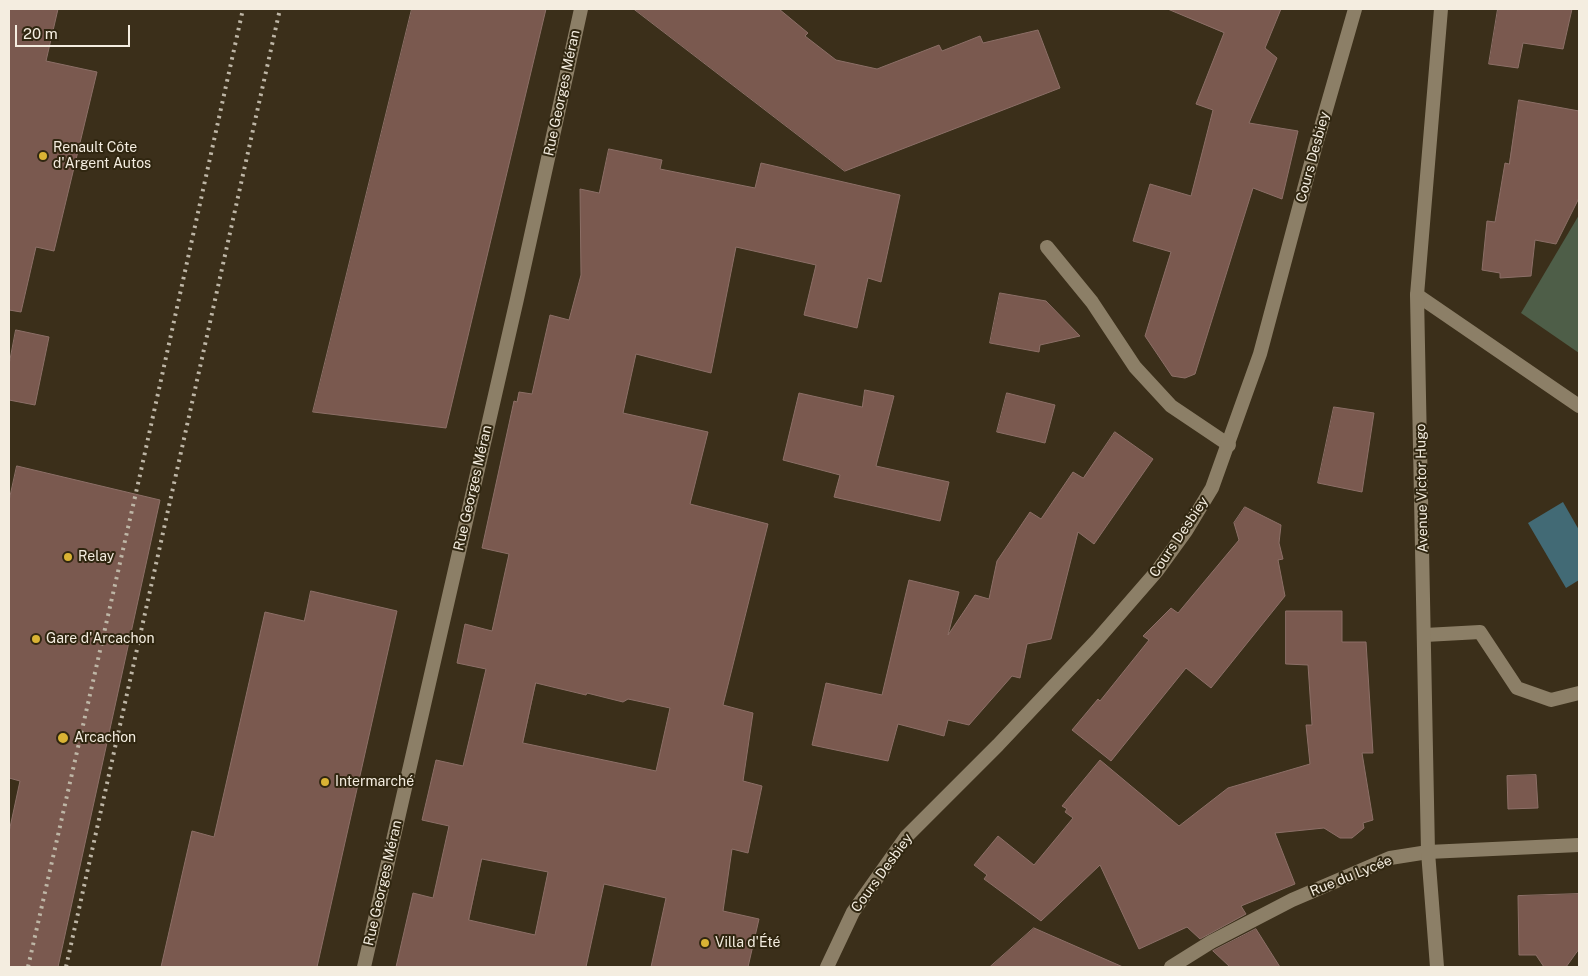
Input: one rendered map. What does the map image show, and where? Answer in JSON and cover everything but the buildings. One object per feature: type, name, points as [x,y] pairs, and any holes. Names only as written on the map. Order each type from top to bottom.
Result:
[{"type":"street","name":"Rue Georges Méran","points":[[364,967],[519,289],[580,9]]},
{"type":"street","name":"Cours Desbiey","points":[[827,967],[853,912],[906,837],[1012,731],[1097,640],[1157,571],[1186,531],[1212,488],[1229,445],[1260,354],[1315,148],[1355,9]]},
{"type":"street","name":"Avenue Victor Hugo","points":[[1437,967],[1428,852],[1417,295],[1441,9]]},
{"type":"street","points":[[1047,247],[1092,302],[1135,367],[1171,406],[1229,445]]},
{"type":"street","points":[[1417,295],[1579,406]]},
{"type":"street","points":[[1425,635],[1480,632],[1517,688],[1551,700],[1579,693]]},
{"type":"street","name":"Rue du Lycée","points":[[1170,967],[1211,942],[1292,900],[1390,858],[1428,852],[1579,845]]},
{"type":"green space","points":[[1579,215],[1579,353],[1521,313]]},
{"type":"water","points":[[1563,502],[1579,530],[1579,580],[1566,588],[1528,523]]},
{"type":"railway","points":[[28,967],[140,475],[243,9]]},
{"type":"railway","points":[[66,967],[280,9]]},
{"type":"place","name":"Renault Côte d'Argent Autos","points":[[43,156]]},
{"type":"place","name":"Relay","points":[[68,557]]},
{"type":"place","name":"Gare d'Arcachon","points":[[36,639]]},
{"type":"place","name":"Arcachon","points":[[63,738]]},
{"type":"place","name":"Intermarché","points":[[325,782]]},
{"type":"place","name":"Villa d'Été","points":[[705,943]]}]
